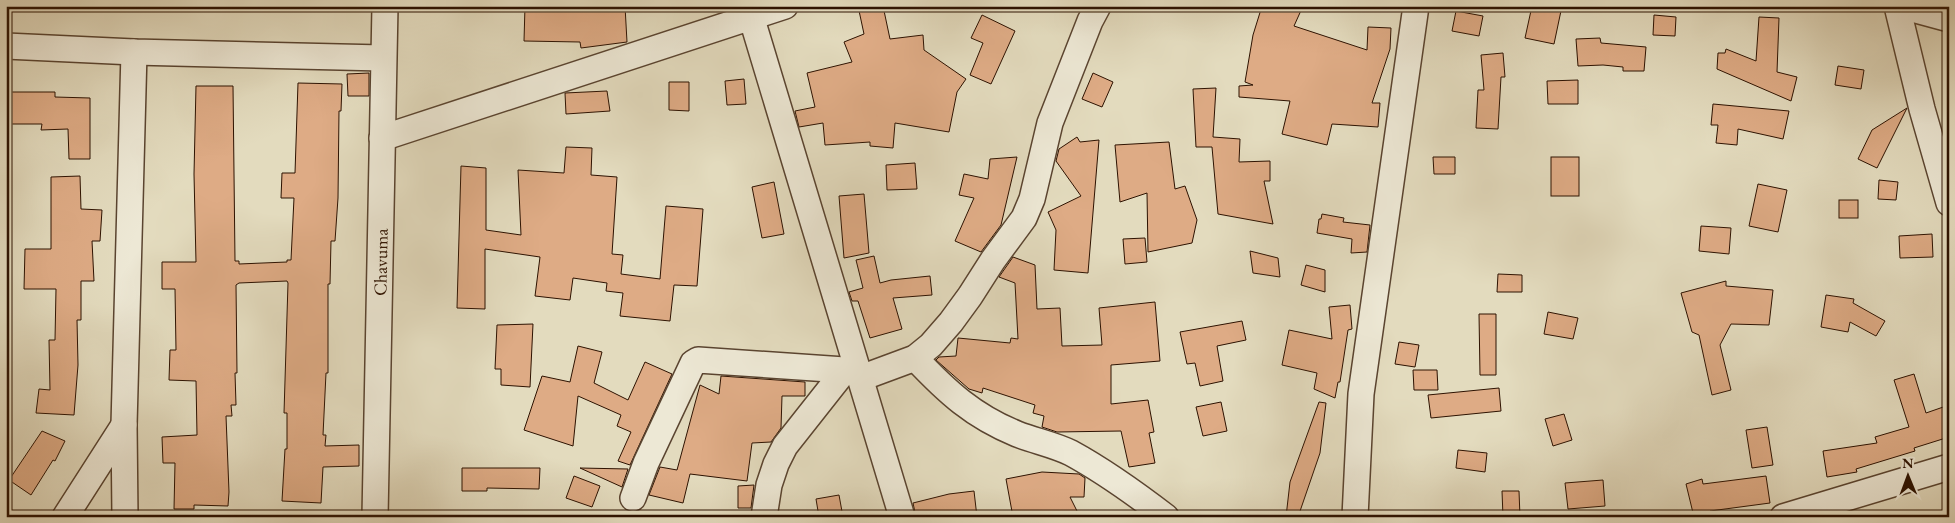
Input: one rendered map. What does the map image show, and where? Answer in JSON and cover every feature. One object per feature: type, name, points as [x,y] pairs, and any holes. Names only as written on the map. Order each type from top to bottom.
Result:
[{"type":"street","name":"Chavuma","points":[[374,517],[385,6]]},
{"type":"street","points":[[382,138],[750,11],[785,6]]},
{"type":"street","points":[[633,498],[646,463],[693,363],[698,360],[855,373],[915,358],[930,345],[951,322],[970,296],[992,260],[1024,218],[1032,199],[1050,123],[1098,6]]},
{"type":"street","points":[[1355,517],[1361,394],[1416,6]]},
{"type":"street","points":[[1897,6],[1922,109],[1949,203]]},
{"type":"street","points":[[1901,6],[1949,18]]},
{"type":"street","points":[[750,11],[855,373],[902,517]]},
{"type":"street","points":[[6,46],[134,52],[383,58]]},
{"type":"street","points":[[125,517],[124,425],[134,52]]},
{"type":"street","points":[[915,358],[947,391],[980,417],[1017,434],[1070,453],[1136,495],[1166,517]]},
{"type":"street","points":[[764,517],[769,485],[784,446],[855,373]]},
{"type":"street","points":[[65,517],[124,425]]},
{"type":"street","points":[[1782,517],[1949,467]]},
{"type":"building","points":[[525,6],[625,6],[627,42],[581,48],[580,42],[524,41]]},
{"type":"building","points":[[858,6],[883,6],[890,39],[923,35],[924,50],[966,79],[957,92],[949,132],[895,123],[893,148],[870,146],[870,142],[825,145],[823,123],[799,127],[795,111],[815,107],[807,73],[852,62],[844,42],[864,34]]},
{"type":"building","points":[[1262,6],[1303,6],[1294,26],[1367,50],[1368,27],[1391,28],[1390,49],[1372,103],[1380,103],[1378,127],[1332,124],[1327,145],[1282,134],[1290,101],[1239,97],[1239,86],[1253,85],[1245,82],[1253,35]]},
{"type":"building","points":[[1532,6],[1562,6],[1554,44],[1525,38]]},
{"type":"building","points":[[1456,11],[1483,16],[1479,36],[1452,31]]},
{"type":"building","points":[[982,15],[1015,31],[991,84],[970,75],[983,43],[971,38]]},
{"type":"building","points":[[1654,15],[1676,17],[1675,36],[1653,35]]},
{"type":"building","points":[[1759,17],[1779,18],[1777,72],[1797,77],[1791,101],[1717,69],[1718,53],[1725,53],[1726,49],[1756,61]]},
{"type":"building","points":[[1600,38],[1601,43],[1646,47],[1644,71],[1623,71],[1623,67],[1603,65],[1578,66],[1576,39]]},
{"type":"building","points":[[1503,53],[1505,77],[1501,77],[1498,129],[1476,128],[1478,90],[1484,90],[1481,55]]},
{"type":"building","points":[[1838,66],[1864,70],[1861,89],[1835,85]]},
{"type":"building","points":[[369,73],[369,96],[348,96],[347,74]]},
{"type":"building","points":[[1093,73],[1113,82],[1102,107],[1082,99]]},
{"type":"building","points":[[744,79],[746,104],[727,105],[725,81]]},
{"type":"building","points":[[1578,80],[1578,104],[1548,104],[1547,81]]},
{"type":"building","points":[[669,82],[689,82],[689,111],[669,110]]},
{"type":"building","points":[[298,83],[342,84],[341,111],[339,111],[338,198],[335,241],[331,241],[330,284],[328,284],[328,373],[326,373],[323,435],[326,435],[325,446],[359,445],[359,466],[323,467],[321,503],[282,501],[285,449],[287,449],[287,413],[284,413],[288,283],[287,281],[239,283],[236,285],[236,405],[231,405],[232,416],[226,416],[228,506],[194,505],[194,509],[174,509],[175,463],[163,463],[162,437],[197,435],[196,381],[169,380],[170,350],[176,350],[175,289],[162,289],[162,262],[196,262],[194,174],[196,86],[233,86],[235,261],[239,261],[239,264],[287,262],[287,260],[291,260],[294,198],[281,198],[282,173],[295,173]]},
{"type":"building","points":[[1216,88],[1213,137],[1240,139],[1239,162],[1270,161],[1270,181],[1264,181],[1273,224],[1218,214],[1212,147],[1196,147],[1193,89]]},
{"type":"building","points":[[607,91],[610,111],[566,114],[565,93]]},
{"type":"building","points":[[6,92],[55,92],[55,97],[90,98],[90,159],[69,159],[68,129],[41,130],[42,124],[6,124]]},
{"type":"building","points":[[1713,104],[1789,111],[1783,139],[1738,129],[1737,145],[1716,143],[1718,125],[1711,125]]},
{"type":"building","points":[[1907,108],[1877,168],[1858,159],[1872,130]]},
{"type":"building","points":[[1077,137],[1080,142],[1099,140],[1088,273],[1054,270],[1056,230],[1048,212],[1081,196],[1056,161],[1059,149]]},
{"type":"building","points":[[1169,142],[1175,189],[1185,186],[1197,220],[1192,243],[1148,252],[1147,193],[1120,202],[1115,145]]},
{"type":"building","points":[[566,147],[592,148],[591,175],[617,177],[612,254],[623,255],[621,274],[660,279],[666,206],[703,209],[697,286],[674,285],[670,321],[620,316],[623,293],[606,291],[607,283],[573,278],[570,300],[535,296],[540,257],[485,249],[485,309],[457,308],[461,166],[486,168],[486,230],[521,235],[518,170],[564,173]]},
{"type":"building","points":[[1017,157],[1001,225],[981,252],[955,241],[974,198],[959,195],[964,174],[988,179],[990,159]]},
{"type":"building","points":[[1433,157],[1455,157],[1455,174],[1434,174]]},
{"type":"building","points":[[1551,157],[1579,157],[1579,196],[1551,196]]},
{"type":"building","points":[[915,163],[917,189],[887,190],[886,165]]},
{"type":"building","points":[[80,176],[81,209],[102,210],[100,241],[92,241],[94,281],[81,281],[81,320],[77,320],[78,365],[74,415],[36,413],[39,389],[50,390],[49,340],[55,340],[56,289],[24,289],[25,249],[51,249],[51,177]]},
{"type":"building","points":[[1879,180],[1898,182],[1896,200],[1878,199]]},
{"type":"building","points":[[774,182],[784,234],[762,238],[752,187]]},
{"type":"building","points":[[1758,184],[1787,190],[1778,232],[1749,226]]},
{"type":"building","points":[[864,194],[869,253],[844,258],[839,196]]},
{"type":"building","points":[[1839,200],[1858,200],[1858,218],[1839,218]]},
{"type":"building","points":[[1322,214],[1344,218],[1343,222],[1370,225],[1367,252],[1351,253],[1352,239],[1317,233],[1319,219],[1321,219]]},
{"type":"building","points":[[1701,226],[1731,228],[1729,254],[1699,251]]},
{"type":"building","points":[[1932,234],[1933,257],[1900,258],[1899,236]]},
{"type":"building","points":[[1145,238],[1147,262],[1125,264],[1123,239]]},
{"type":"building","points":[[1250,251],[1278,258],[1280,277],[1253,273]]},
{"type":"building","points":[[874,256],[880,283],[930,276],[932,295],[893,298],[902,329],[870,338],[858,301],[852,301],[849,292],[863,288],[856,260]]},
{"type":"building","points":[[1013,257],[1035,265],[1037,309],[1060,308],[1062,346],[1102,345],[1099,308],[1155,302],[1160,361],[1111,365],[1111,404],[1148,400],[1154,432],[1149,433],[1155,463],[1129,467],[1121,431],[1057,432],[1042,427],[1044,416],[1033,413],[1035,405],[983,388],[982,393],[969,389],[936,360],[939,357],[956,356],[958,338],[1010,343],[1011,338],[1018,339],[1015,283],[999,277]]},
{"type":"building","points":[[1306,265],[1325,270],[1325,292],[1301,285]]},
{"type":"building","points":[[1498,274],[1522,275],[1522,292],[1497,292]]},
{"type":"building","points":[[1726,281],[1726,286],[1773,290],[1769,325],[1731,324],[1720,345],[1731,390],[1712,395],[1699,335],[1692,332],[1681,293]]},
{"type":"building","points":[[1826,295],[1854,299],[1853,303],[1885,321],[1876,336],[1850,322],[1848,332],[1821,327]]},
{"type":"building","points":[[1350,305],[1352,329],[1348,330],[1340,382],[1338,382],[1335,398],[1314,389],[1317,373],[1282,365],[1289,330],[1332,339],[1329,307]]},
{"type":"building","points":[[1548,312],[1578,318],[1573,339],[1544,334]]},
{"type":"building","points":[[1479,314],[1496,314],[1496,375],[1480,375]]},
{"type":"building","points":[[1242,321],[1246,340],[1217,346],[1223,381],[1200,386],[1195,363],[1187,364],[1180,332]]},
{"type":"building","points":[[533,324],[530,387],[501,385],[501,369],[495,369],[497,325]]},
{"type":"building","points":[[1399,342],[1419,345],[1415,367],[1395,364]]},
{"type":"building","points":[[578,346],[602,352],[594,383],[628,400],[645,362],[672,374],[630,465],[618,461],[631,432],[617,426],[621,415],[578,396],[573,446],[524,430],[542,376],[570,382]]},
{"type":"building","points":[[1413,370],[1437,370],[1438,390],[1414,390]]},
{"type":"building","points":[[1914,374],[1926,413],[1949,405],[1949,437],[1914,448],[1915,451],[1856,469],[1857,472],[1827,477],[1823,451],[1877,443],[1875,437],[1909,427],[1894,380]]},
{"type":"building","points":[[721,376],[805,382],[805,396],[782,396],[781,428],[771,442],[752,443],[747,481],[690,474],[683,503],[649,495],[660,467],[677,470],[700,385],[719,394]]},
{"type":"building","points":[[1499,388],[1501,411],[1431,418],[1428,395]]},
{"type":"building","points":[[1221,402],[1227,431],[1203,436],[1196,407]]},
{"type":"building","points":[[1319,402],[1326,403],[1320,453],[1298,517],[1286,517],[1290,482]]},
{"type":"building","points":[[1564,414],[1572,440],[1553,446],[1545,419]]},
{"type":"building","points":[[1767,427],[1773,465],[1752,468],[1746,430]]},
{"type":"building","points":[[42,431],[65,441],[55,461],[53,460],[31,495],[9,480]]},
{"type":"building","points":[[1458,450],[1487,453],[1485,472],[1456,468]]},
{"type":"building","points":[[462,468],[540,468],[539,489],[487,488],[487,491],[462,491]]},
{"type":"building","points":[[580,468],[628,469],[622,487]]},
{"type":"building","points":[[1042,472],[1079,474],[1085,478],[1084,497],[1070,497],[1080,517],[1013,517],[1006,479]]},
{"type":"building","points":[[574,476],[600,486],[592,507],[566,498]]},
{"type":"building","points":[[1766,476],[1770,503],[1710,511],[1711,514],[1694,517],[1686,484],[1702,479],[1703,484]]},
{"type":"building","points":[[1603,480],[1605,506],[1568,509],[1565,483]]},
{"type":"building","points":[[754,485],[751,508],[738,508],[738,486]]},
{"type":"building","points":[[974,491],[977,517],[916,517],[913,503],[949,494]]},
{"type":"building","points":[[1502,491],[1519,491],[1520,517],[1503,517]]},
{"type":"building","points":[[839,495],[843,517],[819,517],[816,499]]}]
